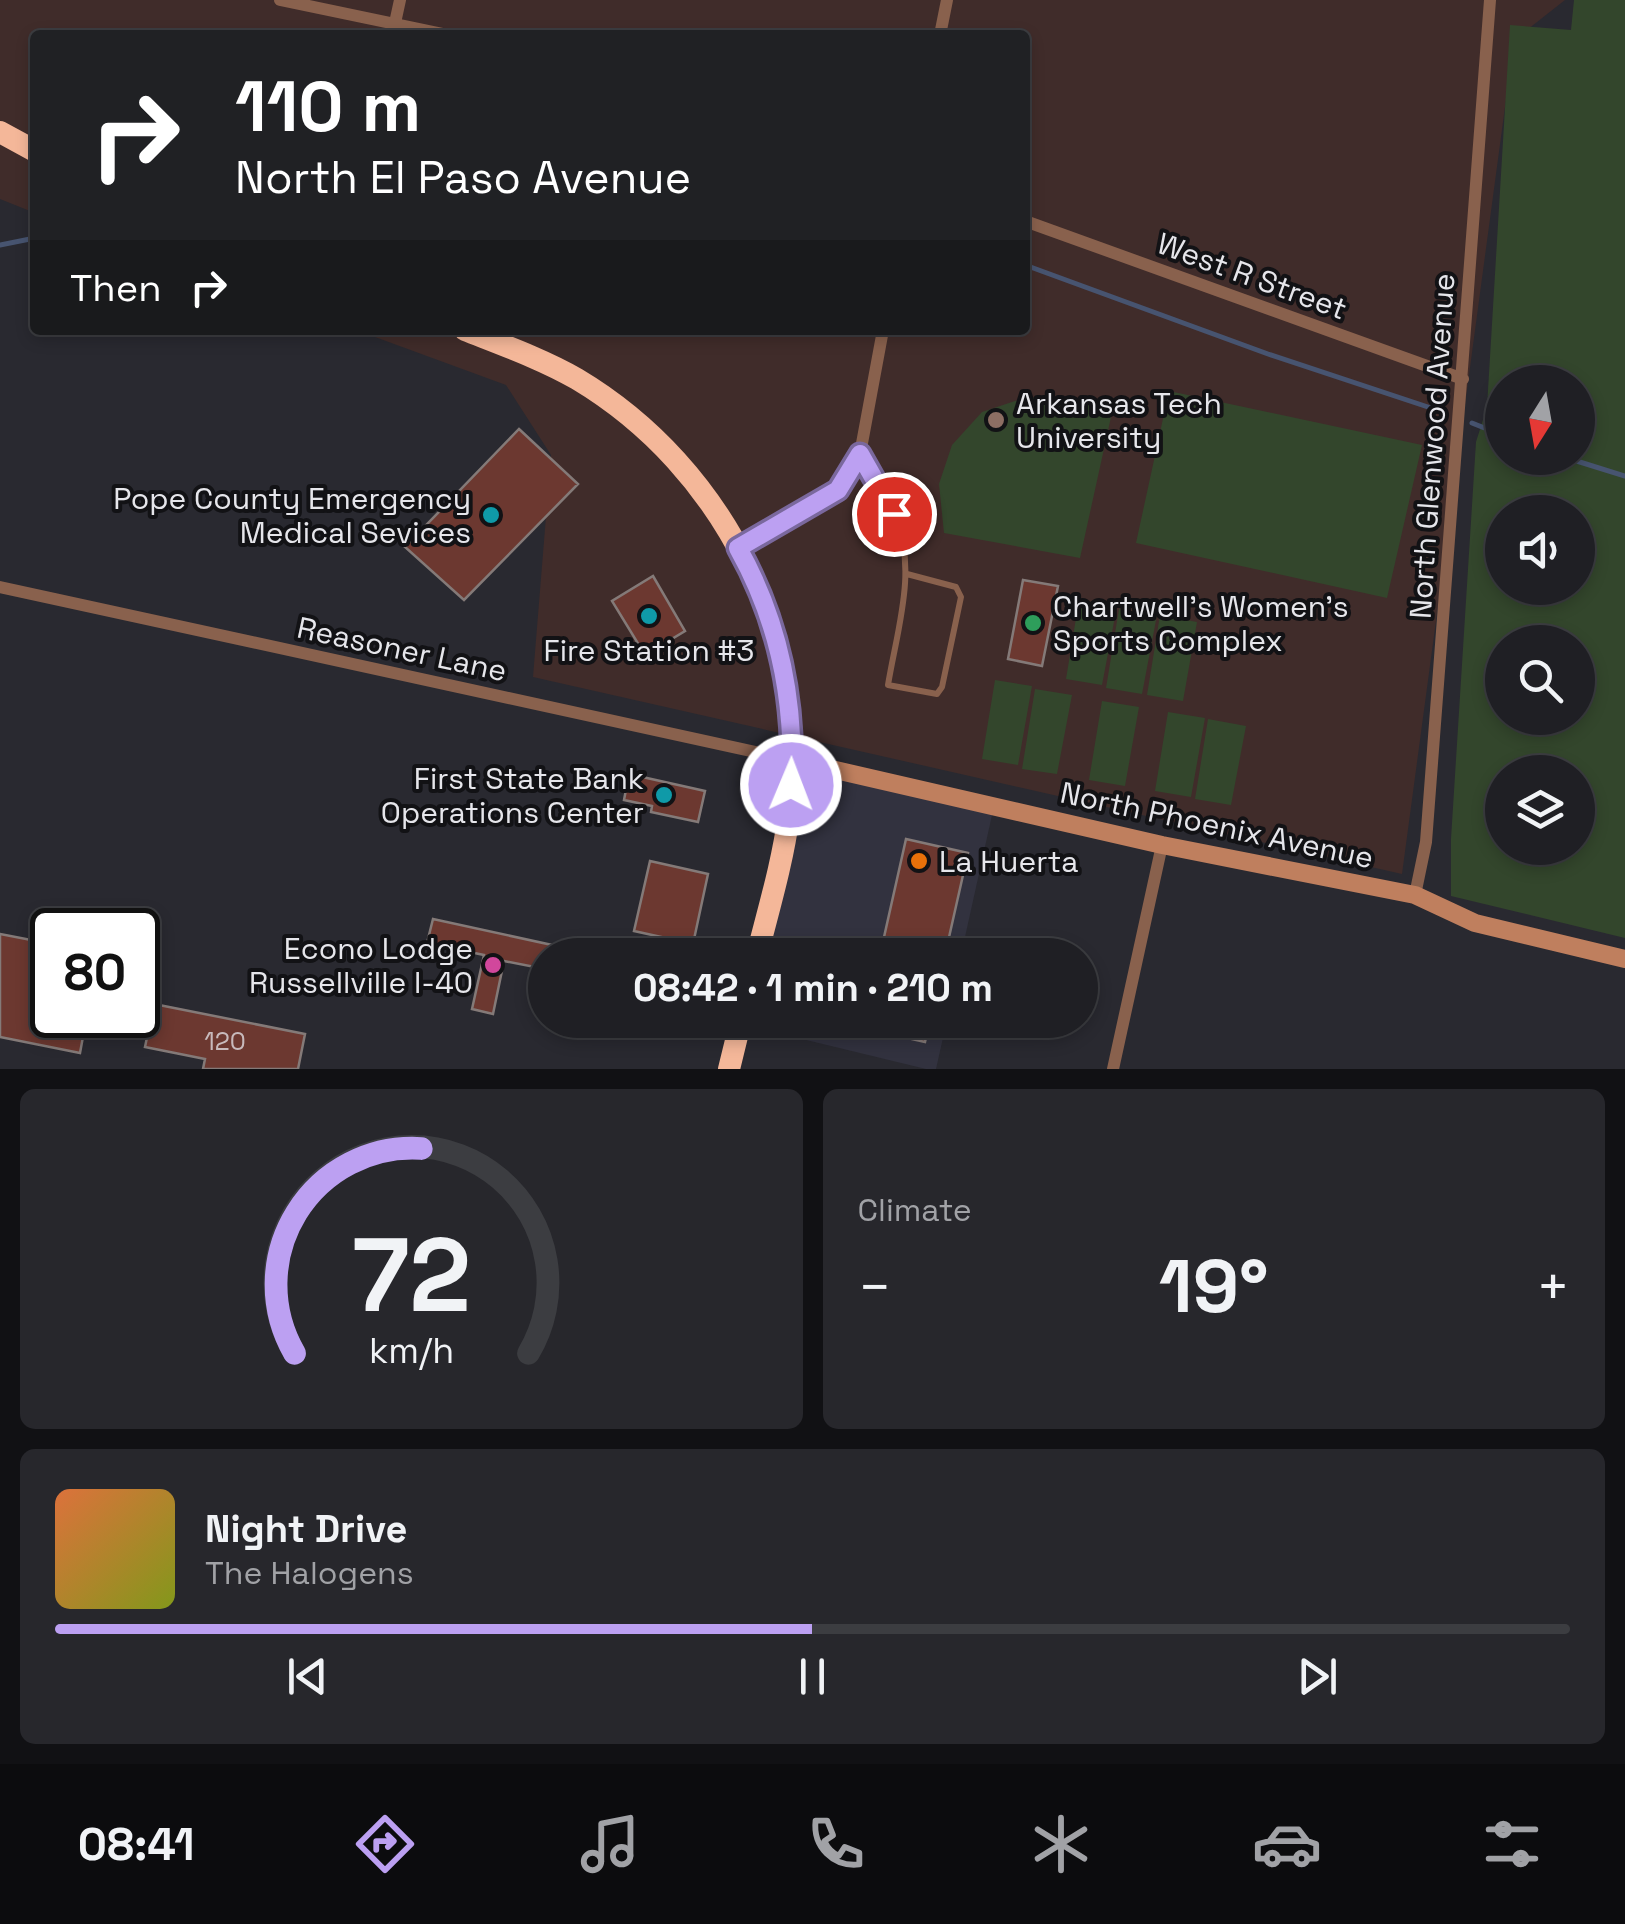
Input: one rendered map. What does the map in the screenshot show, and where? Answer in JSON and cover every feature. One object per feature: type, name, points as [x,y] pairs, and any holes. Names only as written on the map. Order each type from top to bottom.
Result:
[{"type":"highway","points":[[0,132],[30,148]]},
{"type":"highway","points":[[478,335],[575,378],[634,420],[709,500],[762,596],[783,666],[792,760],[784,847],[761,938]]},
{"type":"highway","points":[[729,1069],[737,1038]]},
{"type":"street","points":[[280,0],[428,30]]},
{"type":"street","points":[[395,22],[400,0]]},
{"type":"street","points":[[941,30],[948,0]]},
{"type":"street","name":"North Glenwood Avenue","points":[[1415,895],[1426,842],[1490,0]]},
{"type":"street","name":"West R Street","points":[[1030,222],[1463,379]]},
{"type":"street","points":[[738,548],[838,490],[860,454],[882,335]]},
{"type":"street","name":"Reasoner Lane","points":[[0,587],[792,760]]},
{"type":"street","name":"North Phoenix Avenue","points":[[792,760],[1162,845],[1415,895],[1474,923],[1625,960]]},
{"type":"street","points":[[1113,1069],[1162,845]]},
{"type":"lane","points":[[860,454],[903,537],[907,574],[888,684],[937,694],[942,687],[961,597],[956,587],[907,574]]},
{"type":"shaded area","name":"Arkansas Tech University","points":[[0,0],[1565,0],[1514,40],[1402,874],[533,677],[551,455],[506,385],[370,335],[1030,335],[1030,30],[30,30],[30,211],[0,199]]},
{"type":"shaded area","points":[[792,760],[994,806],[965,938],[760,938]]},
{"type":"shaded area","points":[[798,1038],[943,1038],[936,1069]]},
{"type":"green space","points":[[1574,0],[1625,0],[1625,938],[1451,896],[1451,839],[1476,442],[1485,413],[1485,475],[1595,475],[1595,365],[1490,365],[1510,25],[1571,30]]},
{"type":"green space","points":[[1169,391],[1422,445],[1387,598],[1136,543]]},
{"type":"green space","points":[[1027,397],[1083,402],[1111,417],[1080,558],[944,533],[939,484],[952,445],[982,412]]},
{"type":"green space","points":[[1079,600],[1117,606],[1102,685],[1066,679]]},
{"type":"green space","points":[[1119,609],[1157,615],[1142,694],[1106,688]]},
{"type":"green space","points":[[1160,615],[1197,622],[1183,701],[1147,695]]},
{"type":"green space","points":[[995,680],[1032,686],[1018,765],[982,759]]},
{"type":"green space","points":[[1035,689],[1072,695],[1057,774],[1022,769]]},
{"type":"green space","points":[[1102,701],[1139,707],[1125,786],[1089,780]]},
{"type":"green space","points":[[1168,712],[1205,718],[1191,797],[1155,791]]},
{"type":"green space","points":[[1208,719],[1246,726],[1231,805],[1195,799]]},
{"type":"building","name":"Pope County Emergency Medical Sevices","points":[[519,429],[578,484],[464,600],[405,547]]},
{"type":"building","name":"Fire Station #3","points":[[653,576],[685,631],[645,655],[612,601]]},
{"type":"building","name":"Chartwell's Women's Sports Complex","points":[[1023,580],[1058,586],[1042,666],[1008,659]]},
{"type":"building","name":"First State Bank Operations Center","points":[[629,774],[705,791],[698,822],[651,812],[652,806],[624,800]]},
{"type":"building","points":[[906,839],[968,853],[949,938],[884,938]]},
{"type":"building","points":[[650,861],[708,874],[694,938],[666,938],[634,931]]},
{"type":"building","name":"Econo Lodge Russellville I-40","points":[[433,919],[528,940],[528,966],[504,961],[493,1014],[472,1009],[484,955],[427,943]]},
{"type":"building","points":[[0,934],[30,940],[30,1038],[83,1038],[80,1053],[0,1037]]},
{"type":"building","points":[[160,1005],[305,1034],[298,1069],[203,1069],[205,1059],[145,1047],[147,1038],[160,1038]]},
{"type":"waterway","points":[[0,245],[30,239]]},
{"type":"waterway","points":[[1030,267],[1268,354],[1437,410]]},
{"type":"waterway","points":[[1472,423],[1485,428]]},
{"type":"waterway","points":[[1595,467],[1625,476]]},
{"type":"place","name":"Arkansas Tech University","points":[[996,420]]},
{"type":"place","name":"Pope County Emergency Medical Sevices","points":[[491,515]]},
{"type":"place","name":"Fire Station #3","points":[[649,616]]},
{"type":"place","name":"Chartwell's Women's Sports Complex","points":[[1033,623]]},
{"type":"place","name":"First State Bank Operations Center","points":[[664,795]]},
{"type":"place","name":"La Huerta","points":[[919,861]]},
{"type":"place","name":"Econo Lodge Russellville I-40","points":[[493,965]]},
{"type":"route","points":[[791,785],[792,738],[783,666],[762,596],[738,548],[838,490],[860,454],[894,514]]}]
